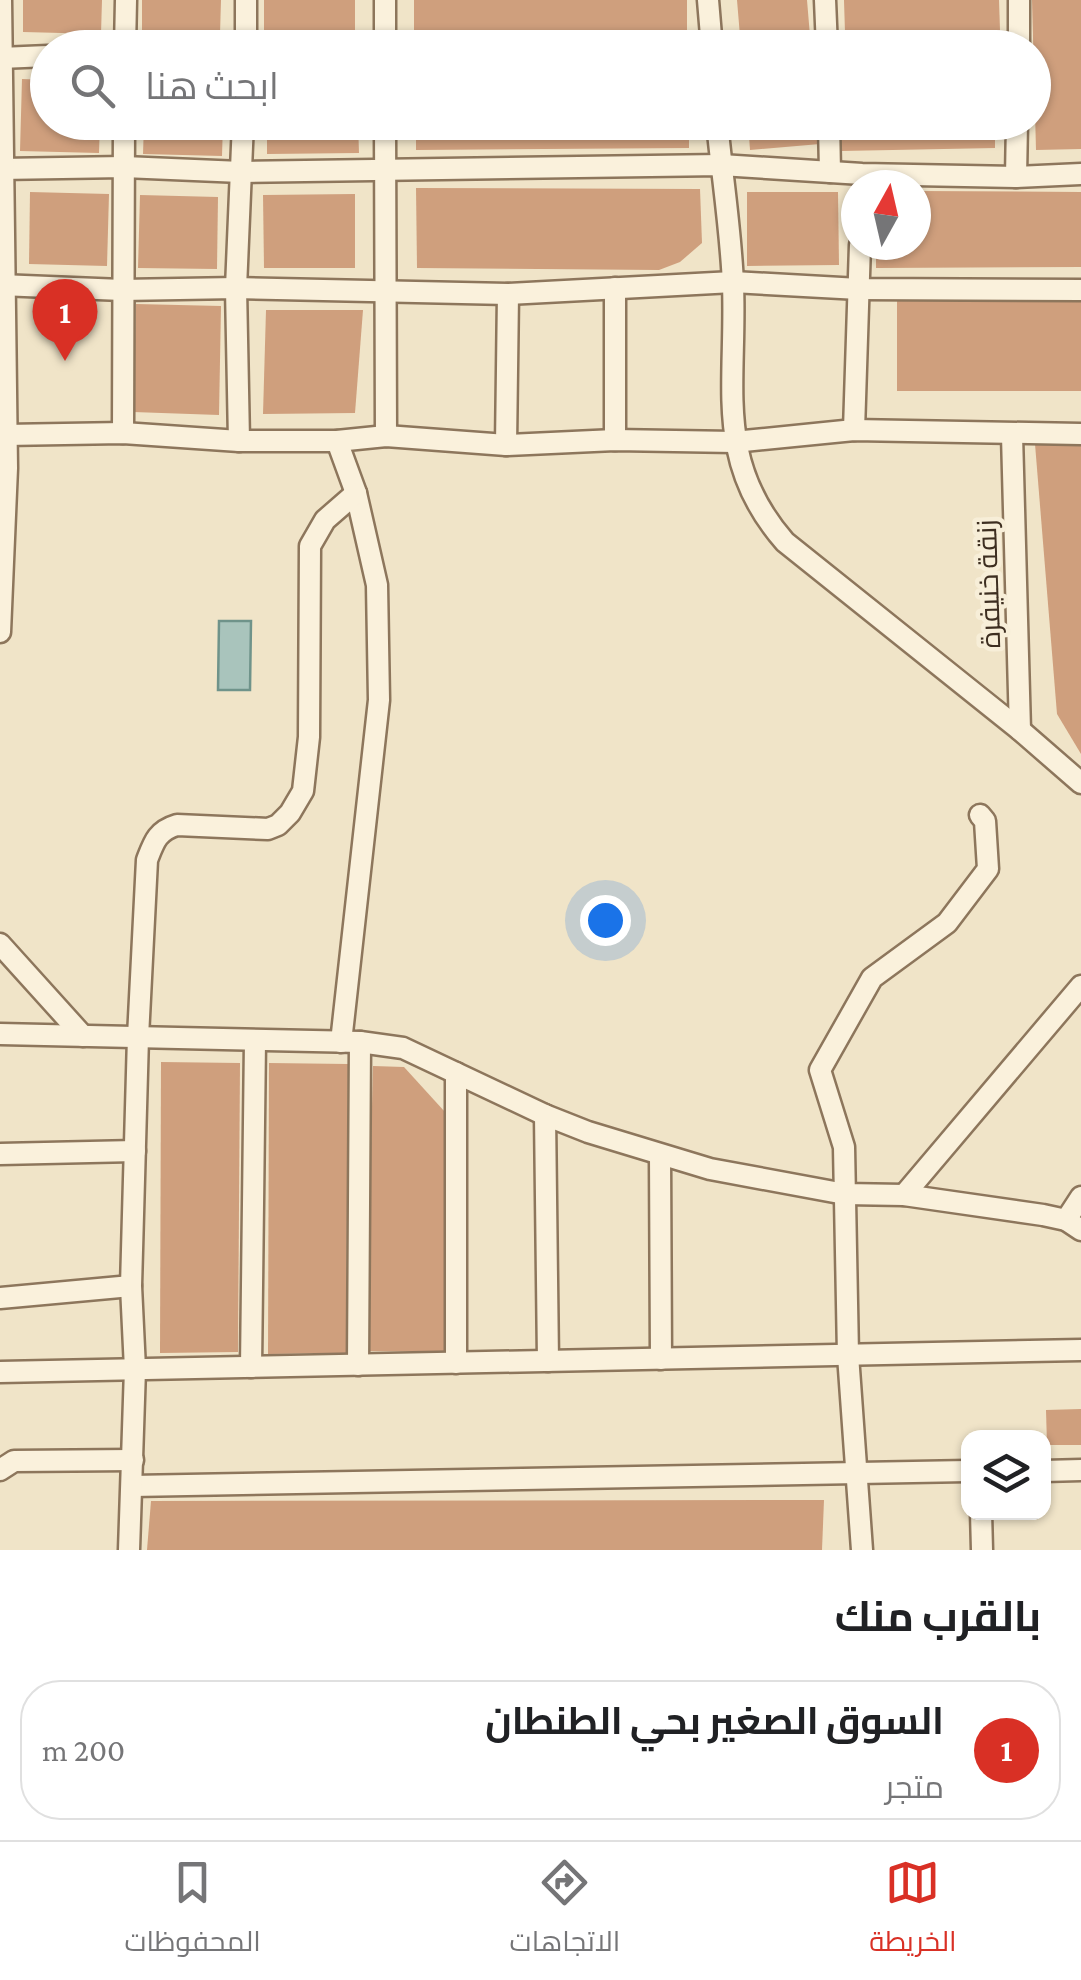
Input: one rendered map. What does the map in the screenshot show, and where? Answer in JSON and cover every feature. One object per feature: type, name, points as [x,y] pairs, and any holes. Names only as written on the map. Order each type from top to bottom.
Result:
[{"type":"street","points":[[0,632],[5,435],[2,0]]},
{"type":"street","points":[[125,30],[126,0]]},
{"type":"street","points":[[246,0],[246,30]]},
{"type":"street","points":[[385,0],[385,30]]},
{"type":"street","points":[[708,0],[710,30]]},
{"type":"street","points":[[826,0],[827,30]]},
{"type":"street","points":[[1019,30],[1020,0]]},
{"type":"street","points":[[1,58],[30,57]]},
{"type":"street","points":[[123,432],[124,140]]},
{"type":"street","points":[[239,440],[236,288],[242,140]]},
{"type":"street","points":[[386,140],[386,436]]},
{"type":"street","points":[[719,140],[733,282],[734,442],[748,488],[762,516],[785,542],[1020,730],[1081,784]]},
{"type":"street","points":[[829,140],[830,172]]},
{"type":"street","points":[[1016,176],[1017,140]]},
{"type":"street","points":[[2,169],[124,167],[241,172],[721,165],[841,174]]},
{"type":"street","points":[[931,178],[1081,174]]},
{"type":"street","points":[[854,430],[860,260]]},
{"type":"street","points":[[2,285],[508,294],[733,282],[859,289],[1081,290]]},
{"type":"street","points":[[614,440],[615,288]]},
{"type":"street","points":[[506,446],[508,294]]},
{"type":"street","points":[[5,435],[123,432],[337,442],[386,436],[506,446],[614,440],[734,442],[854,430],[1081,434]]},
{"type":"street","name":"زنقة خنيفرة","points":[[1012,435],[1020,730]]},
{"type":"street","points":[[337,442],[356,492],[377,585],[378,700],[351,1042],[358,1365]]},
{"type":"street","points":[[130,1550],[135,1369],[131,1286],[147,860],[156,837],[164,829],[268,829],[290,813],[303,790],[309,737],[310,546],[325,520],[356,492]]},
{"type":"street","points":[[862,1550],[848,1355],[844,1148],[820,1070],[872,978],[947,923],[988,869],[985,821],[980,815]]},
{"type":"street","points":[[0,944],[83,1036]]},
{"type":"street","points":[[904,1195],[1081,986]]},
{"type":"street","points":[[0,1034],[351,1042],[403,1048],[545,1115],[710,1169],[845,1194],[904,1195],[1073,1225],[1081,1197]]},
{"type":"street","points":[[252,1367],[256,1041]]},
{"type":"street","points":[[456,1073],[456,1363]]},
{"type":"street","points":[[545,1115],[548,1361]]},
{"type":"street","points":[[0,1154],[135,1151]]},
{"type":"street","points":[[660,1155],[661,1358]]},
{"type":"street","points":[[0,1298],[131,1286]]},
{"type":"street","points":[[0,1372],[1081,1350]]},
{"type":"street","points":[[0,1470],[14,1461],[133,1460]]},
{"type":"street","points":[[1051,1470],[1081,1470]]},
{"type":"street","points":[[132,1486],[961,1471]]},
{"type":"street","points":[[980,1520],[982,1550]]},
{"type":"water","points":[[219,621],[251,621],[250,690],[218,690]]},
{"type":"building","points":[[23,0],[102,0],[101,30],[23,32]]},
{"type":"building","points":[[142,0],[221,0],[220,30],[142,30]]},
{"type":"building","points":[[264,0],[355,0],[355,30],[264,30]]},
{"type":"building","points":[[414,0],[687,0],[687,30],[414,30]]},
{"type":"building","points":[[737,0],[807,0],[810,30],[740,30]]},
{"type":"building","points":[[844,0],[999,0],[1000,30],[845,30]]},
{"type":"building","points":[[1032,0],[1081,0],[1081,149],[1036,150],[1036,140],[1051,140],[1051,30],[1033,30]]},
{"type":"building","points":[[22,79],[30,79],[30,140],[99,140],[99,153],[20,151]]},
{"type":"building","points":[[143,140],[222,140],[222,156],[143,154]]},
{"type":"building","points":[[267,140],[359,140],[359,153],[267,154]]},
{"type":"building","points":[[416,140],[689,140],[689,148],[416,150]]},
{"type":"building","points":[[749,140],[820,140],[820,144],[750,150]]},
{"type":"building","points":[[841,140],[995,140],[995,148],[841,151]]},
{"type":"building","points":[[416,188],[700,189],[702,243],[680,262],[659,270],[417,268]]},
{"type":"building","points":[[931,191],[1081,192],[1081,267],[876,268],[876,260],[931,260]]},
{"type":"building","points":[[30,192],[109,194],[107,266],[29,264]]},
{"type":"building","points":[[747,192],[838,192],[839,265],[747,266]]},
{"type":"building","points":[[355,194],[355,268],[264,268],[263,195]]},
{"type":"building","points":[[140,195],[218,197],[217,269],[138,268]]},
{"type":"building","points":[[897,290],[1081,290],[1081,391],[897,391]]},
{"type":"building","points":[[136,304],[221,306],[219,415],[133,412]]},
{"type":"building","points":[[266,310],[363,310],[355,413],[263,414]]},
{"type":"building","points":[[1035,444],[1081,444],[1081,754],[1057,714]]},
{"type":"building","points":[[161,1062],[240,1063],[238,1352],[160,1353]]},
{"type":"building","points":[[269,1063],[348,1064],[346,1353],[268,1354]]},
{"type":"building","points":[[373,1066],[404,1067],[445,1112],[445,1352],[366,1351]]},
{"type":"building","points":[[1081,1409],[1081,1445],[1051,1445],[1046,1410]]},
{"type":"building","points":[[824,1500],[822,1550],[147,1550],[151,1501]]},
{"type":"place","name":"السوق الصغير بحي الطنطان","points":[[65,361]]}]
